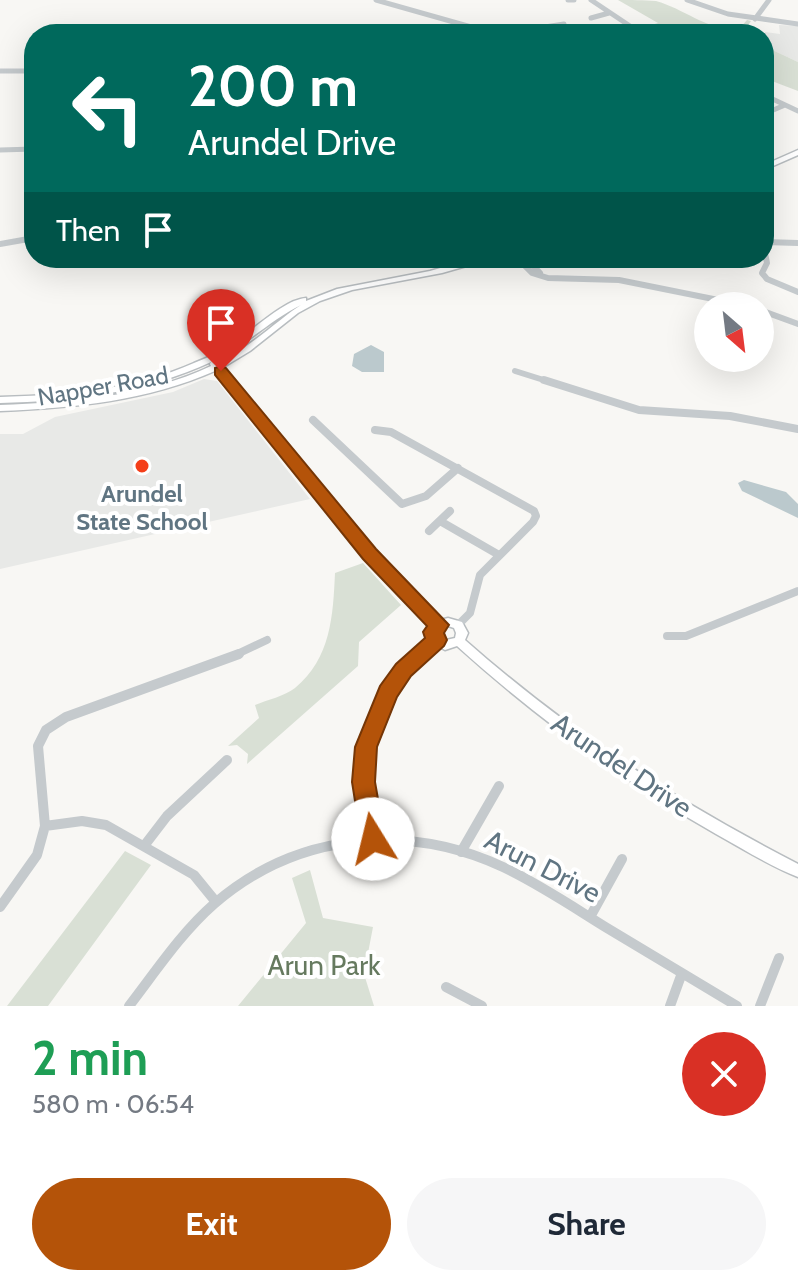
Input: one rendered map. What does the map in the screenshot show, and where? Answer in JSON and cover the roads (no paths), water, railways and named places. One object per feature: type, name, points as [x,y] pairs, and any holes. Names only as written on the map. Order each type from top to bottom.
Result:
[{"type":"main road","points":[[774,161],[798,150]]},
{"type":"main road","name":"Napper Road","points":[[0,400],[54,397],[106,389],[213,363],[290,306],[327,290],[437,268]]},
{"type":"main road","name":"Napper Road","points":[[0,408],[85,402],[158,387],[243,352],[303,306],[327,295],[357,286],[451,268]]},
{"type":"main road","points":[[213,363],[369,554],[438,625]]},
{"type":"main road","points":[[448,622],[458,625],[462,633],[459,641],[445,645],[436,640],[434,632],[438,625],[448,622]]},
{"type":"main road","name":"Arundel Drive","points":[[459,641],[551,718],[620,767],[730,835],[798,871]]},
{"type":"street","points":[[376,0],[462,24]]},
{"type":"street","points":[[568,0],[574,0]]},
{"type":"street","points":[[591,0],[626,24]]},
{"type":"street","points":[[687,0],[718,11],[798,24]]},
{"type":"street","points":[[755,19],[769,0]]},
{"type":"street","points":[[591,18],[609,13]]},
{"type":"street","points":[[0,71],[24,71]]},
{"type":"street","points":[[774,100],[798,111]]},
{"type":"street","points":[[774,110],[786,105]]},
{"type":"street","points":[[0,150],[24,149]]},
{"type":"street","points":[[0,244],[24,240]]},
{"type":"street","points":[[774,242],[798,241]]},
{"type":"street","points":[[527,268],[543,277],[619,280],[694,295]]},
{"type":"street","points":[[535,268],[543,277]]},
{"type":"street","points":[[764,268],[762,273],[767,279],[798,292]]},
{"type":"street","points":[[774,315],[798,324]]},
{"type":"street","points":[[515,371],[639,410],[730,416],[798,429]]},
{"type":"street","points":[[313,420],[402,504],[413,504],[427,497],[458,468]]},
{"type":"street","points":[[375,430],[391,432],[534,511],[536,516],[533,522],[475,583],[473,611],[458,625]]},
{"type":"street","points":[[429,531],[450,511]]},
{"type":"street","points":[[440,521],[499,555]]},
{"type":"street","points":[[667,636],[686,636],[798,591]]},
{"type":"street","points":[[0,907],[37,855],[45,826],[38,746],[46,730],[66,717],[253,649],[267,640]]},
{"type":"street","points":[[373,839],[363,782],[366,747],[388,693],[404,670],[436,640]]},
{"type":"street","points":[[144,846],[167,816],[227,760]]},
{"type":"street","points":[[461,852],[499,786]]},
{"type":"street","points":[[45,826],[82,821],[106,825],[194,875],[216,902]]},
{"type":"street","name":"Arun Drive","points":[[129,1006],[183,934],[216,902],[288,856],[328,842],[373,839],[413,842],[487,860],[590,917],[737,1006]]},
{"type":"street","points":[[590,917],[622,859]]},
{"type":"street","points":[[760,1006],[779,958]]},
{"type":"street","points":[[670,1006],[682,973]]},
{"type":"street","points":[[446,987],[482,1006]]},
{"type":"place","name":"Arundel State School","points":[[142,466]]},
{"type":"park label","name":"Arun Park","points":[[324,965]]}]
